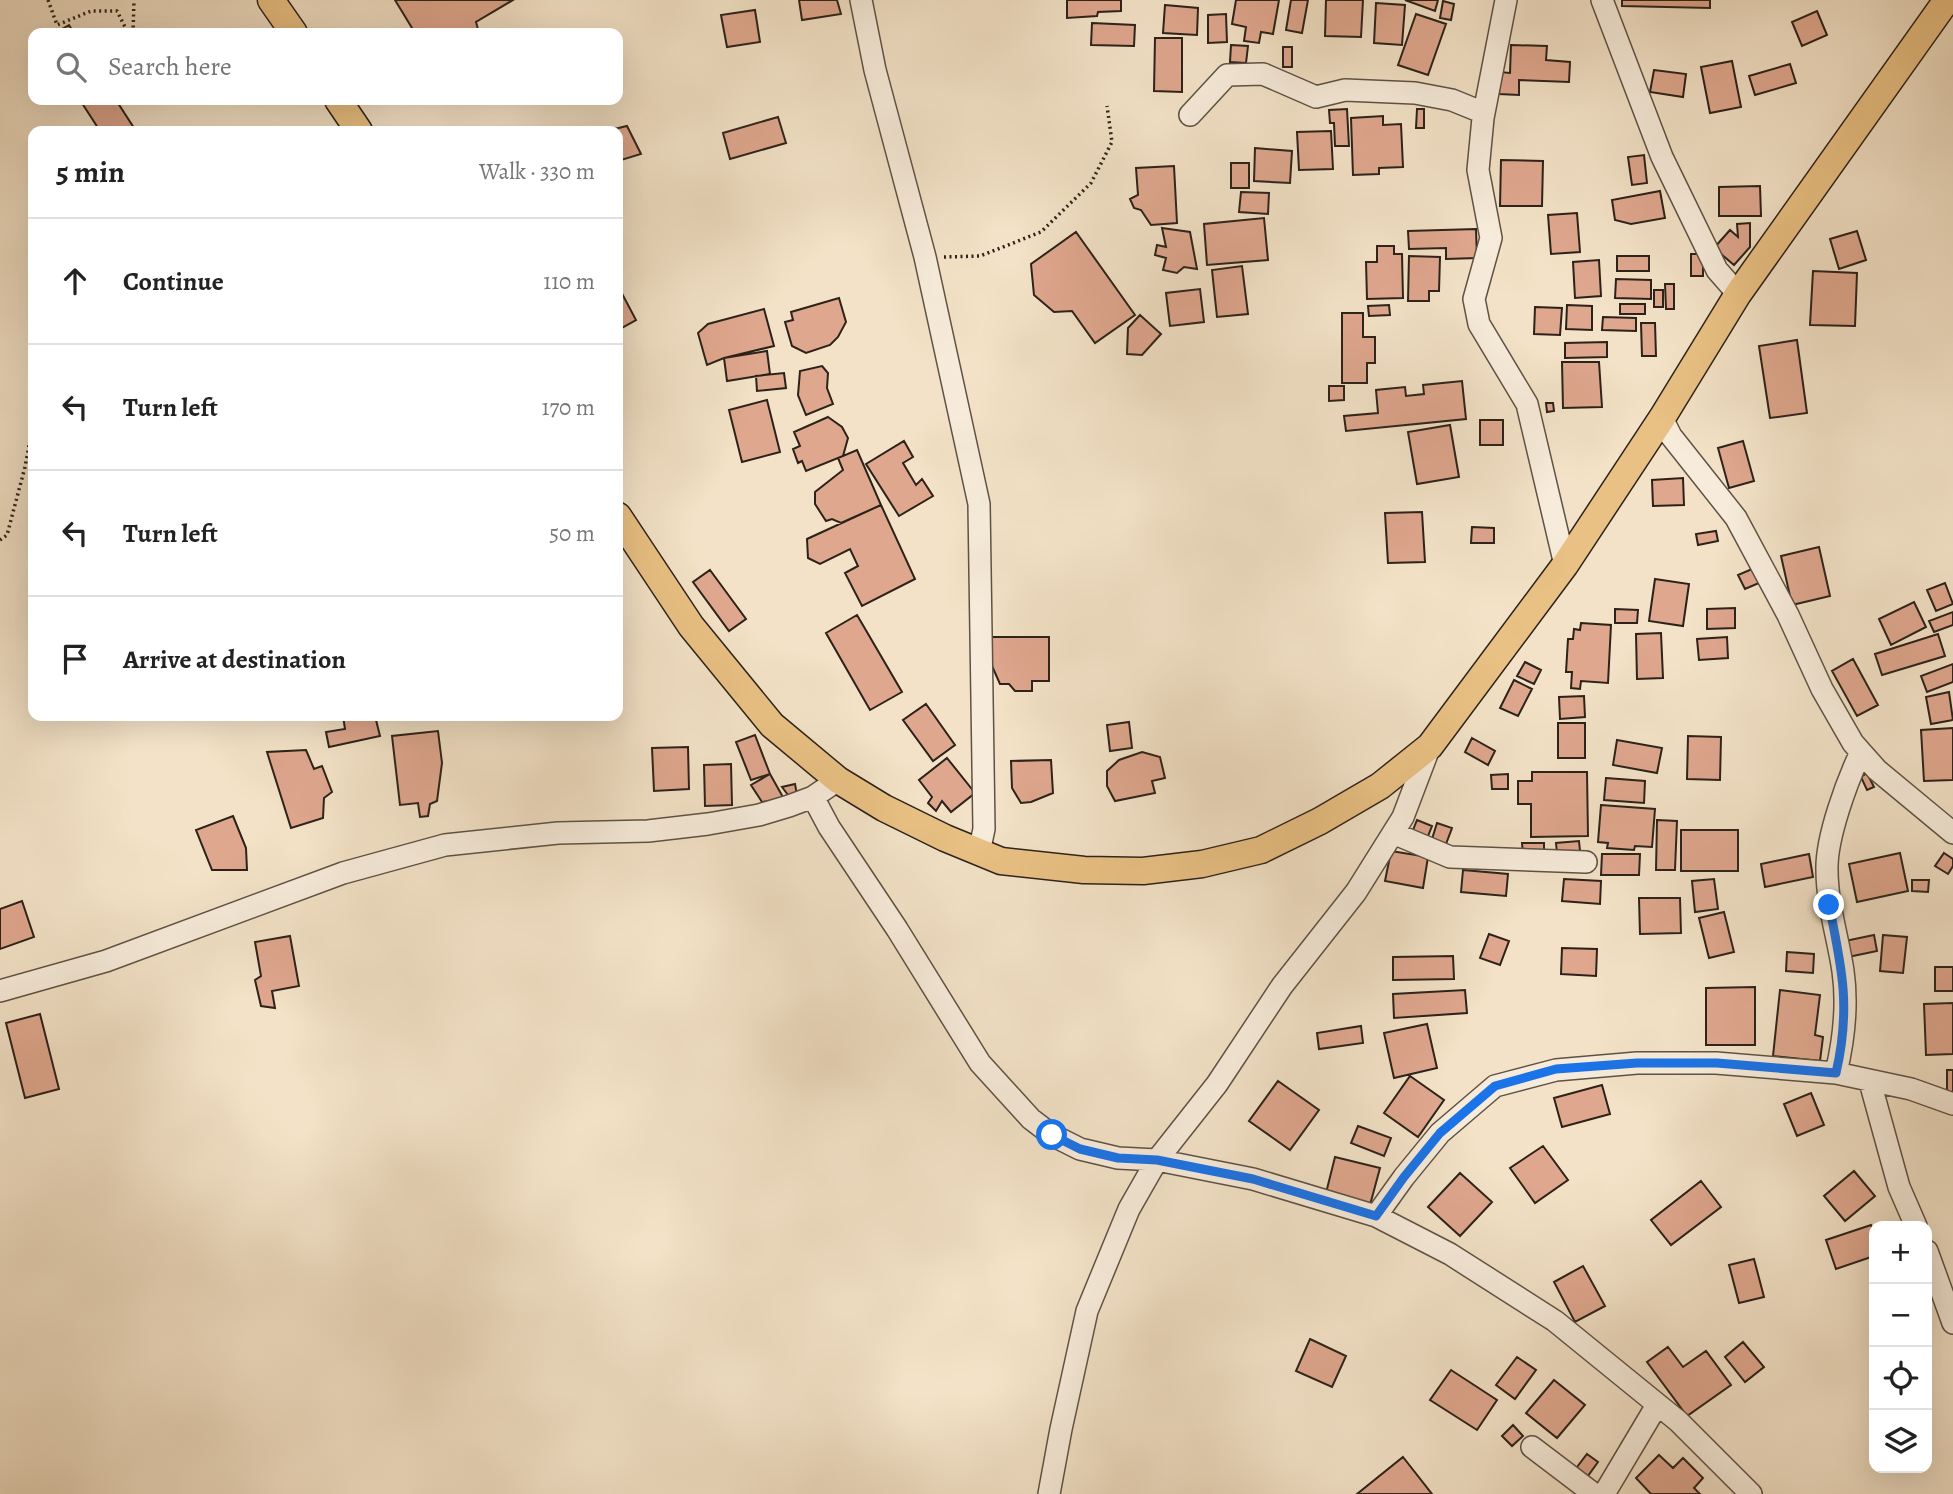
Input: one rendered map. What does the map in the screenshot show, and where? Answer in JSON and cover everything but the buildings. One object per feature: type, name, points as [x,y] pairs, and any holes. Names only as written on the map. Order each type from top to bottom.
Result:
[{"type":"main road","points":[[271,0],[291,28]]},
{"type":"main road","points":[[623,524],[691,626],[772,725],[838,780],[884,808],[1001,861],[1084,870],[1143,871],[1202,864],[1261,850],[1320,821],[1380,786],[1430,746],[1565,565],[1662,418],[1738,294],[1947,0]]},
{"type":"main road","points":[[341,105],[356,126]]},
{"type":"street","points":[[860,0],[875,69],[925,257],[979,504],[984,829],[979,852]]},
{"type":"street","points":[[1506,0],[1484,113],[1478,170],[1491,238],[1474,299],[1479,324],[1527,404],[1565,565]]},
{"type":"street","points":[[1602,0],[1662,157],[1717,270],[1738,294]]},
{"type":"street","points":[[1190,115],[1227,75],[1263,74],[1316,97],[1345,90],[1415,93],[1452,100],[1484,113]]},
{"type":"street","points":[[1662,418],[1671,436],[1736,519],[1788,615],[1822,689],[1853,743],[1877,770],[1953,833]]},
{"type":"street","points":[[1049,1494],[1087,1311],[1129,1209],[1157,1160],[1217,1084],[1282,986],[1356,892],[1403,817],[1430,746]]},
{"type":"street","points":[[1836,1073],[1846,1011],[1843,971],[1829,905],[1826,867],[1832,835],[1851,773],[1861,752]]},
{"type":"street","points":[[0,991],[106,961],[344,873],[445,845],[558,833],[648,831],[708,824],[760,815],[813,797],[838,780]]},
{"type":"street","points":[[813,797],[829,828],[897,929],[981,1063],[1031,1119],[1052,1135],[1080,1149],[1118,1158],[1157,1160],[1253,1179],[1376,1216],[1450,1254],[1555,1321],[1678,1420],[1751,1494]]},
{"type":"street","points":[[1393,833],[1450,857],[1586,862]]},
{"type":"street","points":[[1376,1216],[1440,1133],[1495,1086],[1556,1069],[1637,1063],[1717,1063],[1836,1073],[1911,1089],[1953,1104]]},
{"type":"street","points":[[1870,1082],[1899,1186],[1914,1221]]},
{"type":"street","points":[[1932,1265],[1953,1323]]},
{"type":"street","points":[[1604,1494],[1657,1405]]},
{"type":"street","points":[[1532,1447],[1594,1494]]},
{"type":"path","points":[[48,0],[57,25],[91,10],[117,10],[127,28]]},
{"type":"path","points":[[131,28],[134,0]]},
{"type":"path","points":[[925,257],[980,256],[1041,232],[1091,183],[1112,142],[1107,106]]},
{"type":"path","points":[[0,540],[7,535],[28,451]]},
{"type":"route","points":[[1052,1135],[1080,1149],[1118,1158],[1157,1160],[1253,1179],[1376,1216],[1440,1133],[1495,1086],[1556,1069],[1637,1063],[1717,1063],[1836,1073],[1846,1011],[1843,971],[1829,905]]}]
